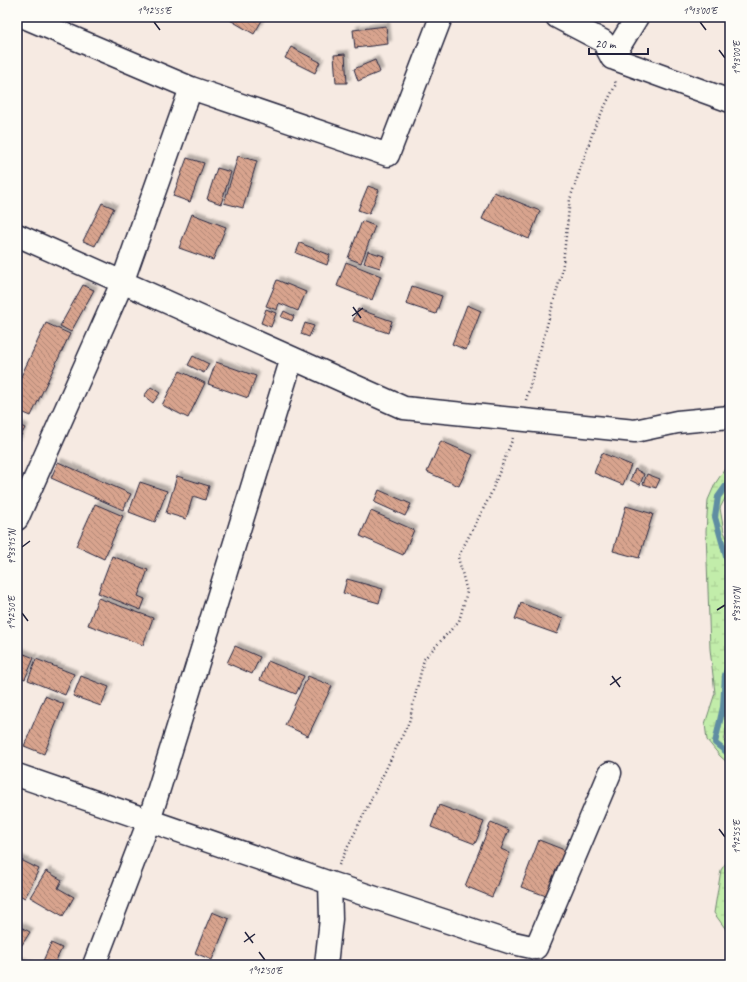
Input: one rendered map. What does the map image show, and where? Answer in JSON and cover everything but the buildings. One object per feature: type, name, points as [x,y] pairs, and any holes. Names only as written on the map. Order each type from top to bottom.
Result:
[{"type":"street","points":[[24,17],[191,88],[388,155],[441,17]]},
{"type":"street","points":[[557,17],[603,41],[612,58],[682,85],[730,101]]},
{"type":"street","points":[[612,58],[637,17]]},
{"type":"street","points":[[17,519],[122,283],[191,88]]},
{"type":"street","points":[[17,235],[404,408],[635,431],[677,422],[730,417]]},
{"type":"street","points":[[94,965],[150,821],[292,358]]},
{"type":"street","points":[[17,775],[330,883],[510,942],[536,948],[610,773]]},
{"type":"street","points":[[326,965],[331,919],[330,883]]},
{"type":"path","points":[[330,883],[409,722],[424,659],[459,621],[467,592],[458,557],[489,498],[520,419],[562,272],[570,199],[595,126],[616,84],[612,58]]},
{"type":"green space","points":[[730,461],[730,489],[720,508],[724,532],[730,543],[730,708],[724,742],[730,746],[730,765],[720,756],[707,740],[705,724],[715,693],[710,649],[706,531],[708,500],[715,484]]},
{"type":"green space","points":[[730,857],[730,935],[714,913],[721,870]]},
{"type":"waterway","points":[[730,480],[718,497],[715,517],[730,571]]},
{"type":"waterway","points":[[730,661],[725,675],[723,707],[715,743],[730,755]]}]
